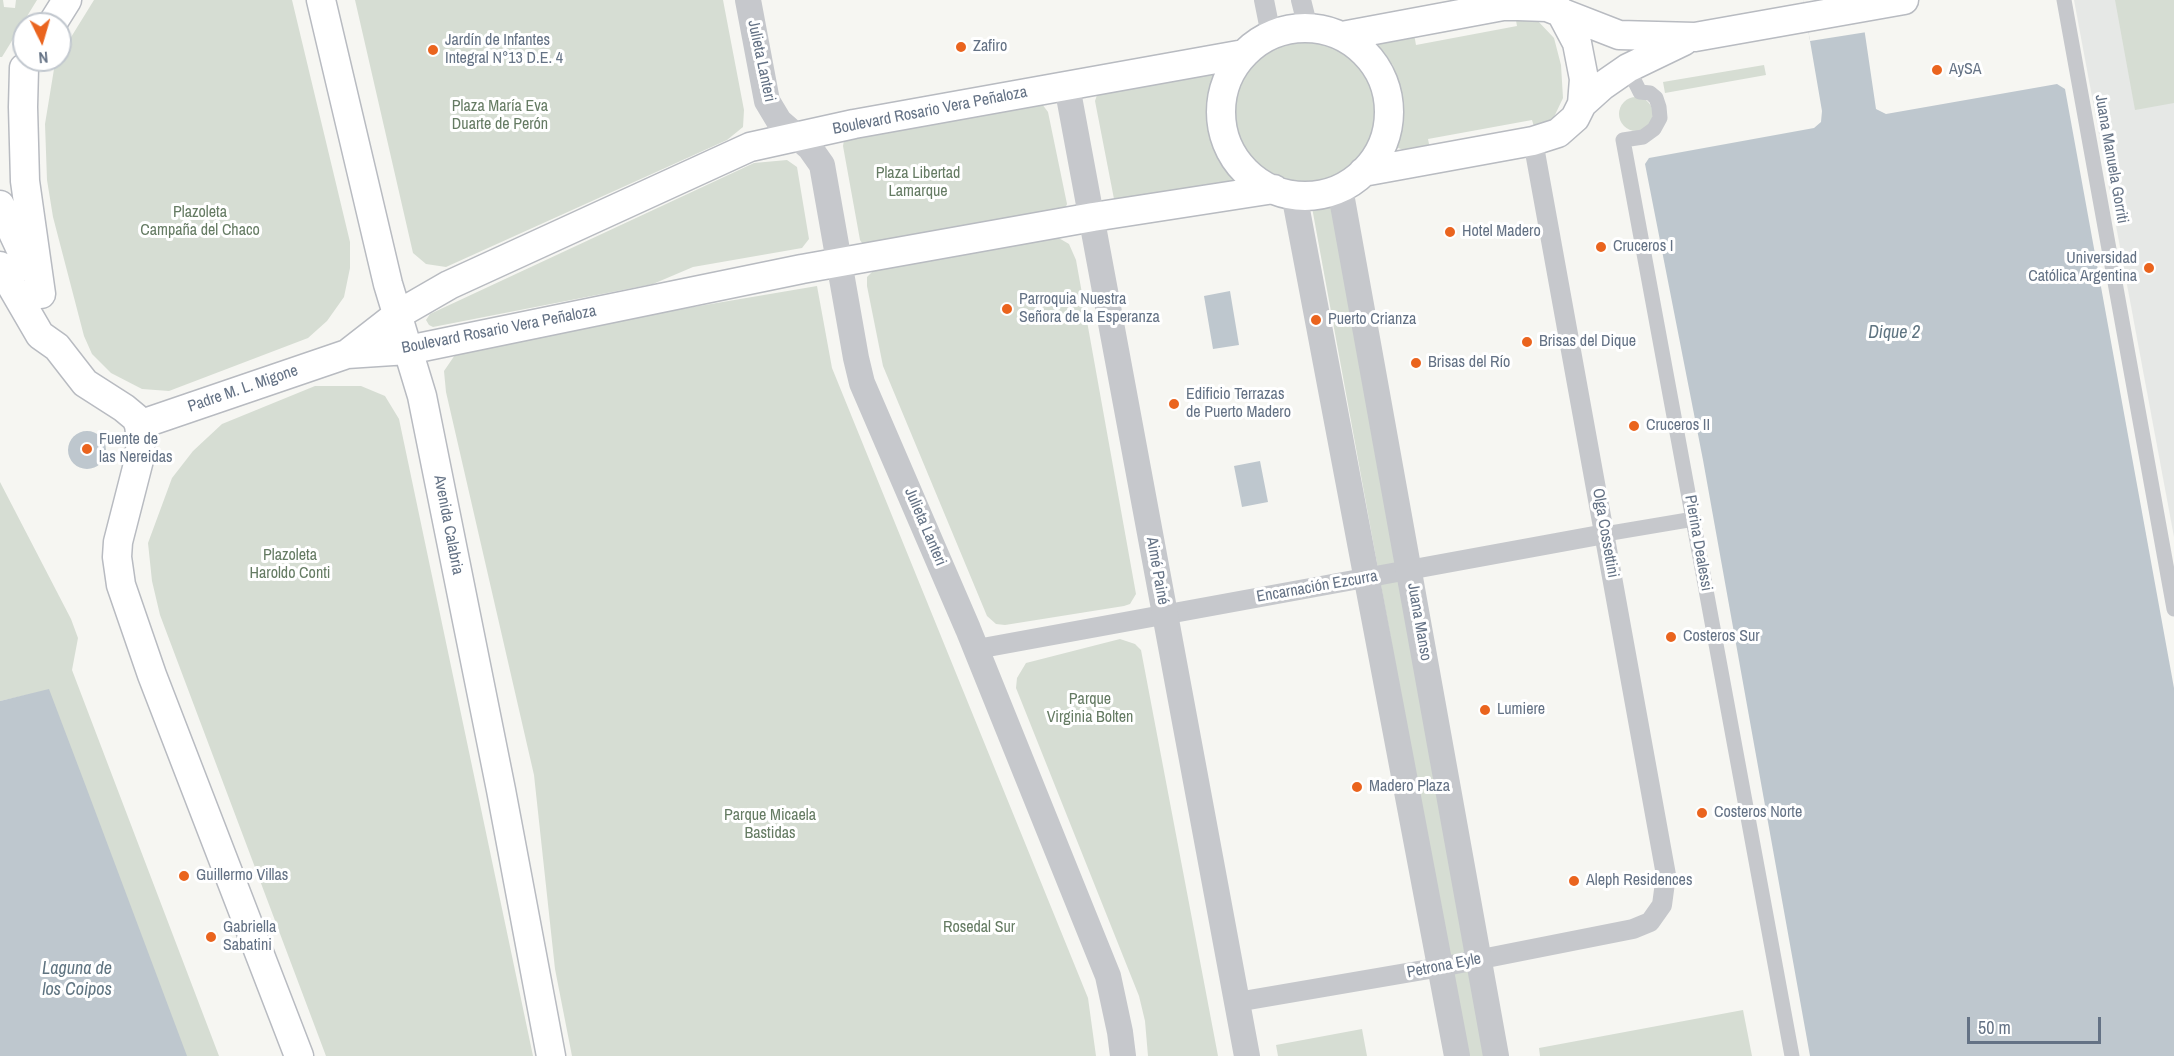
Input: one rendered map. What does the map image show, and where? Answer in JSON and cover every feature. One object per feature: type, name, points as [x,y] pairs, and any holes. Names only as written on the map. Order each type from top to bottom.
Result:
[{"type":"main road","name":"Avenida Calabria","points":[[321,0],[397,315],[424,407],[501,790],[551,1056]]},
{"type":"main road","points":[[1363,172],[1533,141],[1558,133],[1575,118],[1582,104],[1602,86],[1628,68],[1695,37],[1904,0]]},
{"type":"main road","points":[[1341,36],[1503,6],[1560,5],[1619,35],[1695,37]]},
{"type":"main road","points":[[1560,5],[1580,52],[1584,79],[1582,104]]},
{"type":"main road","points":[[1295,28],[1308,28],[1341,36],[1352,42],[1370,59],[1383,82],[1389,110],[1383,141],[1377,155],[1363,172],[1340,188],[1317,194],[1284,192],[1261,183],[1239,164],[1222,128],[1221,111],[1226,81],[1244,54],[1271,35],[1295,28]]},
{"type":"main road","name":"Boulevard Rosario Vera Peñaloza","points":[[347,354],[397,315],[449,285],[750,147],[854,124],[1244,54]]},
{"type":"main road","points":[[0,98],[21,72]]},
{"type":"main road","points":[[27,72],[23,136],[25,181],[41,294]]},
{"type":"main road","name":"Boulevard Rosario Vera Peñaloza","points":[[347,354],[408,350],[790,272],[1093,218],[1284,192]]},
{"type":"main road","points":[[0,205],[55,327],[57,347]]},
{"type":"main road","points":[[0,266],[40,335],[57,347],[84,383],[124,408],[136,418],[139,425],[141,440],[139,460],[118,542],[117,557],[121,585],[157,687],[299,1056]]},
{"type":"main road","name":"Padre M. L. Migone","points":[[139,425],[347,354]]},
{"type":"street","name":"Julieta Lanteri","points":[[748,0],[767,101],[779,121],[810,148],[822,165],[862,383],[977,649],[1108,976],[1123,1056]]},
{"type":"street","points":[[1264,0],[1271,35]]},
{"type":"street","points":[[1301,0],[1308,28]]},
{"type":"street","name":"Juana Manuela Gorriti","points":[[2064,0],[2174,609]]},
{"type":"street","name":"Pierina Dealessi","points":[[1628,68],[1640,92],[1650,93],[1656,98],[1659,107],[1660,118],[1654,129],[1643,137],[1623,140],[1792,1056]]},
{"type":"street","name":"Aimé Painé","points":[[1067,86],[1246,1056]]},
{"type":"street","name":"Olga Cossettini","points":[[1533,141],[1666,875],[1662,905],[1650,922]]},
{"type":"street","name":"Juana Manso","points":[[1340,188],[1496,1056]]},
{"type":"street","points":[[1284,192],[1367,579],[1457,1056]]},
{"type":"street","name":"Encarnación Ezcurra","points":[[977,649],[1694,519]]},
{"type":"street","name":"Petrona Eyle","points":[[1237,1002],[1441,967],[1633,929],[1650,922]]},
{"type":"shaded area","name":"Universidad Católica Argentina","points":[[2074,0],[2174,0],[2174,537]]},
{"type":"green space","points":[[0,0],[3,0],[4,7],[15,8],[16,0],[37,0],[30,12],[12,12],[12,41],[0,57]]},
{"type":"green space","name":"Plazoleta Campaña del Chaco","points":[[94,0],[292,0],[350,242],[350,268],[344,297],[327,321],[308,338],[169,391],[142,389],[111,373],[92,354],[84,336],[53,217],[47,180],[45,124],[54,72],[72,72],[72,36]]},
{"type":"green space","name":"Plaza María Eva Duarte de Perón","points":[[355,0],[723,0],[744,110],[743,127],[727,140],[446,267],[426,264],[413,253]]},
{"type":"green space","points":[[2115,0],[2174,0],[2174,103],[2135,110]]},
{"type":"green space","points":[[1515,15],[1536,19],[1554,38],[1561,65],[1563,98],[1554,117],[1535,130],[1532,120],[1428,139],[1430,149],[1408,152],[1396,147],[1392,139],[1400,115],[1393,65],[1375,55],[1374,46],[1378,40],[1414,34],[1416,45],[1517,26]]},
{"type":"green space","points":[[1303,36],[1332,42],[1356,58],[1372,82],[1378,111],[1372,140],[1356,164],[1332,180],[1303,186],[1274,180],[1250,164],[1234,140],[1228,111],[1234,82],[1250,58],[1274,42]]},
{"type":"green space","points":[[1764,65],[1766,75],[1665,93],[1663,82]]},
{"type":"green space","points":[[1210,69],[1216,74],[1218,81],[1209,113],[1216,145],[1234,176],[1233,183],[1118,204],[1114,199],[1095,101],[1098,92]]},
{"type":"green space","points":[[1636,97],[1648,102],[1653,114],[1648,126],[1636,131],[1624,126],[1619,114],[1624,102]]},
{"type":"green space","name":"Plaza Libertad Lamarque","points":[[1042,104],[1048,112],[1067,204],[1064,212],[866,249],[860,240],[843,146],[844,140],[851,134]]},
{"type":"green space","points":[[787,160],[797,167],[809,239],[802,248],[693,267],[653,284],[433,327],[426,320],[430,314],[754,163]]},
{"type":"green space","points":[[1333,198],[1489,1056],[1467,1056],[1311,202]]},
{"type":"green space","points":[[1057,237],[1069,244],[1076,260],[1136,594],[1130,604],[1124,606],[1005,625],[996,624],[987,616],[883,366],[867,277],[875,269]]},
{"type":"green space","name":"Parque Micaela Bastidas","points":[[817,286],[832,368],[1088,998],[1096,1056],[572,1056],[555,969],[534,775],[446,392],[444,371],[457,352],[475,344]]},
{"type":"green space","name":"Plazoleta Haroldo Conti","points":[[315,386],[361,386],[385,396],[399,419],[533,1056],[326,1056],[160,615],[152,581],[148,543],[172,478],[193,451],[222,424]]},
{"type":"green space","points":[[0,482],[71,619],[78,638],[72,670],[219,1056],[110,1056],[49,690],[0,701]]},
{"type":"green space","name":"Parque Virginia Bolten","points":[[1120,639],[1135,644],[1141,650],[1218,1056],[1148,1056],[1145,1021],[1139,996],[1016,688],[1017,678],[1026,663]]},
{"type":"green space","points":[[1743,1010],[1752,1056],[1540,1056],[1539,1048]]},
{"type":"green space","points":[[1362,1029],[1367,1056],[1278,1056],[1276,1045]]},
{"type":"water","name":"Dique 2","points":[[1803,0],[1860,0],[1876,109],[1886,114],[2057,84],[2065,89],[2174,688],[2174,1056],[1810,1056],[1703,460],[1645,164],[1649,158],[1814,128],[1821,122],[1822,111]]},
{"type":"water","points":[[1230,291],[1239,345],[1213,349],[1204,296]]},
{"type":"water","name":"Fuente de las Nereidas","points":[[87,431],[101,436],[106,450],[101,464],[87,469],[73,464],[68,450],[73,436]]},
{"type":"water","points":[[1260,461],[1268,502],[1242,507],[1234,466]]},
{"type":"water","name":"Laguna de los Coipos","points":[[49,689],[187,1056],[0,1056],[0,701]]},
{"type":"pier","points":[[1803,0],[1863,0],[1867,32],[1810,41]]},
{"type":"place","name":"Zafiro","points":[[961,47]]},
{"type":"place","name":"Jardín de Infantes Integral N°13 D.E. 4","points":[[433,50]]},
{"type":"place","name":"AySA","points":[[1937,70]]},
{"type":"place","name":"Hotel Madero","points":[[1450,232]]},
{"type":"place","name":"Cruceros I","points":[[1601,247]]},
{"type":"place","name":"Universidad Católica Argentina","points":[[2149,268]]},
{"type":"place","name":"Parroquia Nuestra Señora de la Esperanza","points":[[1007,309]]},
{"type":"place","name":"Puerto Crianza","points":[[1316,320]]},
{"type":"place","name":"Brisas del Dique","points":[[1527,342]]},
{"type":"place","name":"Brisas del Río","points":[[1416,363]]},
{"type":"place","name":"Edificio Terrazas de Puerto Madero","points":[[1174,404]]},
{"type":"place","name":"Cruceros II","points":[[1634,426]]},
{"type":"place","name":"Fuente de las Nereidas","points":[[87,449]]},
{"type":"place","name":"Costeros Sur","points":[[1671,637]]},
{"type":"place","name":"Lumiere","points":[[1485,710]]},
{"type":"place","name":"Madero Plaza","points":[[1357,787]]},
{"type":"place","name":"Costeros Norte","points":[[1702,813]]},
{"type":"place","name":"Guillermo Villas","points":[[184,876]]},
{"type":"place","name":"Aleph Residences","points":[[1574,881]]},
{"type":"place","name":"Gabriella Sabatini","points":[[211,937]]},
{"type":"park label","name":"Rosedal Sur","points":[[979,928]]}]
